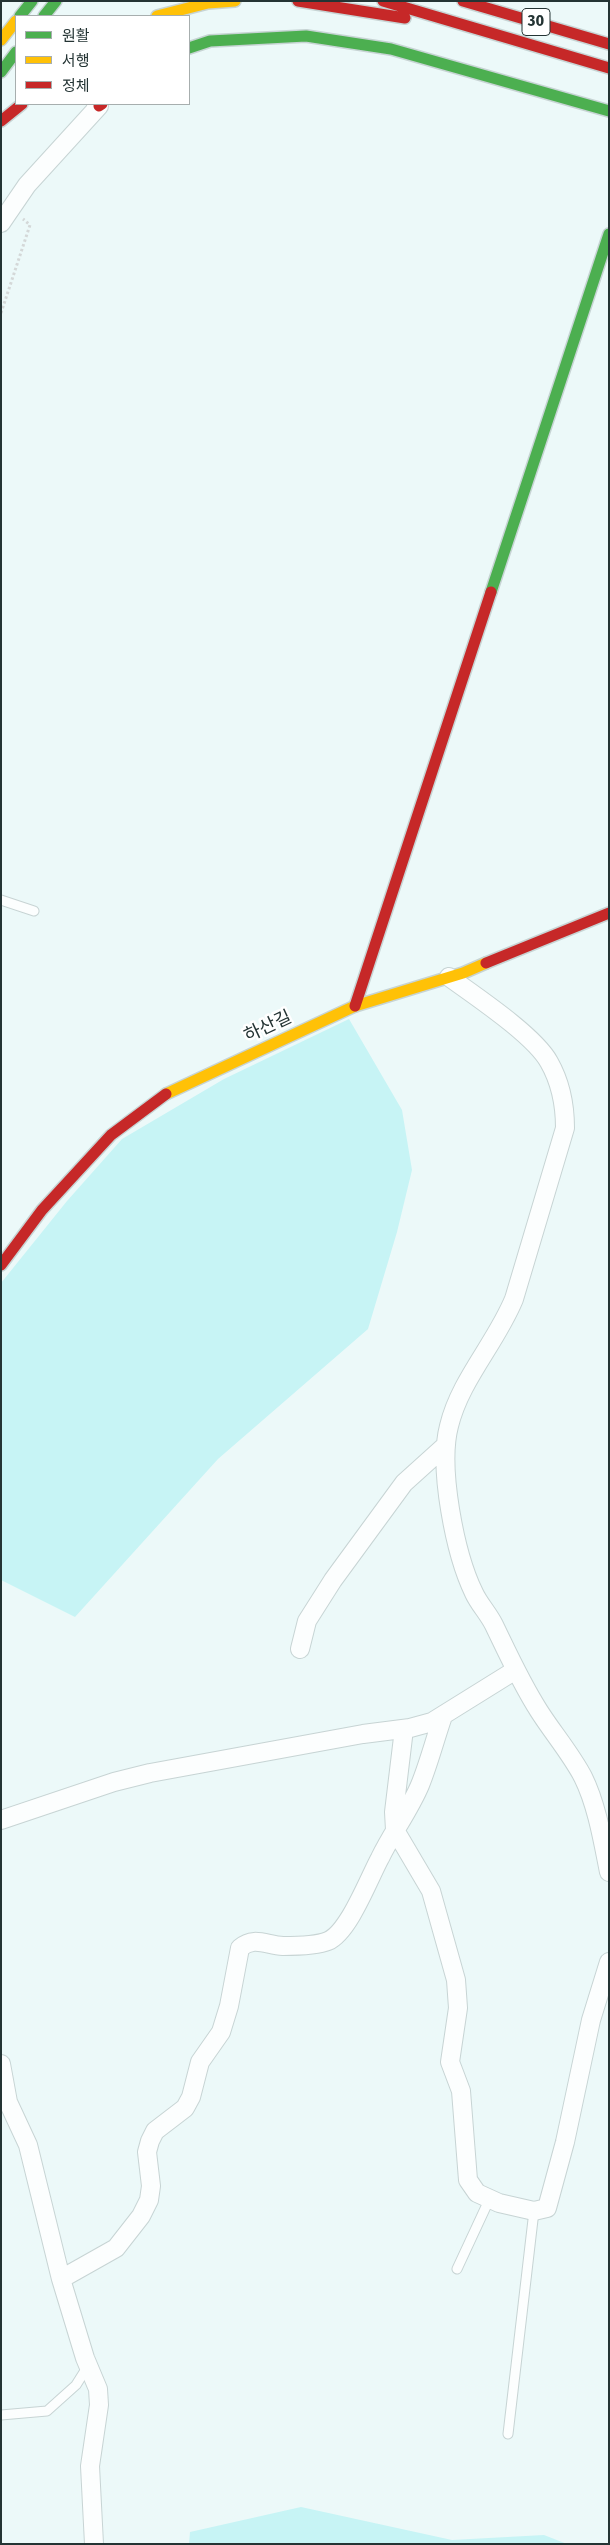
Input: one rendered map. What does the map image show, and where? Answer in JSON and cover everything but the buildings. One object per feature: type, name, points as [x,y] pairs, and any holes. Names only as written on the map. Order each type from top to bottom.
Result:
[{"type":"main road","points":[[21,15],[32,1]]},
{"type":"main road","points":[[45,15],[56,1]]},
{"type":"main road","points":[[157,12],[208,3],[235,1]]},
{"type":"main road","points":[[298,1],[412,19],[527,45]]},
{"type":"main road","name":"30","points":[[384,1],[609,68]]},
{"type":"main road","name":"30","points":[[463,1],[609,44]]},
{"type":"main road","points":[[1,40],[15,22]]},
{"type":"main road","points":[[190,48],[210,41],[306,36],[391,49],[609,112]]},
{"type":"main road","points":[[1,72],[15,53]]},
{"type":"main road","points":[[1,121],[9,112],[20,105]]},
{"type":"main road","points":[[355,1006],[609,234]]},
{"type":"main road","name":"하산길","points":[[1,1264],[42,1210],[111,1135],[169,1092],[355,1006],[449,977],[609,913]]},
{"type":"street","points":[[6,216],[27,185],[99,105]]},
{"type":"street","points":[[449,977],[490,1006],[549,1060],[565,1104],[565,1128],[514,1299],[507,1317],[478,1363],[449,1425],[445,1446],[447,1481],[453,1520],[467,1576],[475,1595],[489,1615],[514,1670],[583,1778],[593,1805],[609,1872]]},
{"type":"street","points":[[300,1649],[307,1621],[333,1580],[404,1483],[445,1446]]},
{"type":"street","points":[[1,1820],[114,1782],[150,1773],[404,1729],[432,1722],[514,1670]]},
{"type":"street","points":[[60,2278],[116,2248],[141,2216],[149,2200],[152,2186],[147,2152],[150,2141],[155,2131],[185,2108],[191,2097],[200,2062],[221,2032],[230,2006],[240,1948],[247,1942],[258,1941],[282,1946],[315,1944],[329,1941],[339,1932],[360,1899],[420,1783],[443,1716]]},
{"type":"street","points":[[404,1729],[394,1812],[395,1830],[431,1891],[451,1957],[456,1980],[458,2008],[450,2062],[461,2091],[468,2180],[477,2193],[534,2211],[547,2208],[552,2196],[592,2020],[609,1962]]},
{"type":"street","points":[[1,2064],[8,2102],[28,2144],[60,2278],[88,2365],[98,2389],[99,2406],[90,2466],[94,2544]]},
{"type":"lane","points":[[1,900],[34,911]]},
{"type":"lane","points":[[457,2269],[490,2198]]},
{"type":"lane","points":[[508,2434],[534,2211]]},
{"type":"lane","points":[[1,2414],[47,2411],[76,2385],[88,2365]]},
{"type":"path","points":[[1,313],[30,225],[6,216]]},
{"type":"shaded area","points":[[349,1019],[402,1110],[412,1170],[397,1232],[368,1329],[218,1459],[75,1617],[1,1580],[1,1283],[67,1201],[122,1139],[224,1079]]},
{"type":"shaded area","points":[[301,2507],[452,2540],[544,2535],[567,2544],[189,2544],[190,2532]]},
{"type":"traffic: fast","points":[[21,15],[32,1]]},
{"type":"traffic: fast","points":[[45,15],[56,1]]},
{"type":"traffic: fast","points":[[190,48],[210,41],[306,36],[391,49],[609,111]]},
{"type":"traffic: fast","points":[[1,72],[15,53]]},
{"type":"traffic: fast","points":[[491,592],[609,234]]},
{"type":"traffic: slow","points":[[161,15],[208,3],[235,1]]},
{"type":"traffic: slow","points":[[1,40],[15,22]]},
{"type":"traffic: slow","points":[[166,1094],[355,1006],[463,973],[486,963]]},
{"type":"traffic: jam","points":[[298,1],[405,18]]},
{"type":"traffic: jam","points":[[383,1],[609,68]]},
{"type":"traffic: jam","points":[[463,1],[609,44]]},
{"type":"traffic: jam","points":[[1,121],[21,105]]},
{"type":"traffic: jam","points":[[355,1006],[491,592]]},
{"type":"traffic: jam","points":[[486,963],[609,913]]},
{"type":"traffic: jam","points":[[1,1265],[42,1210],[111,1135],[166,1094]]}]
